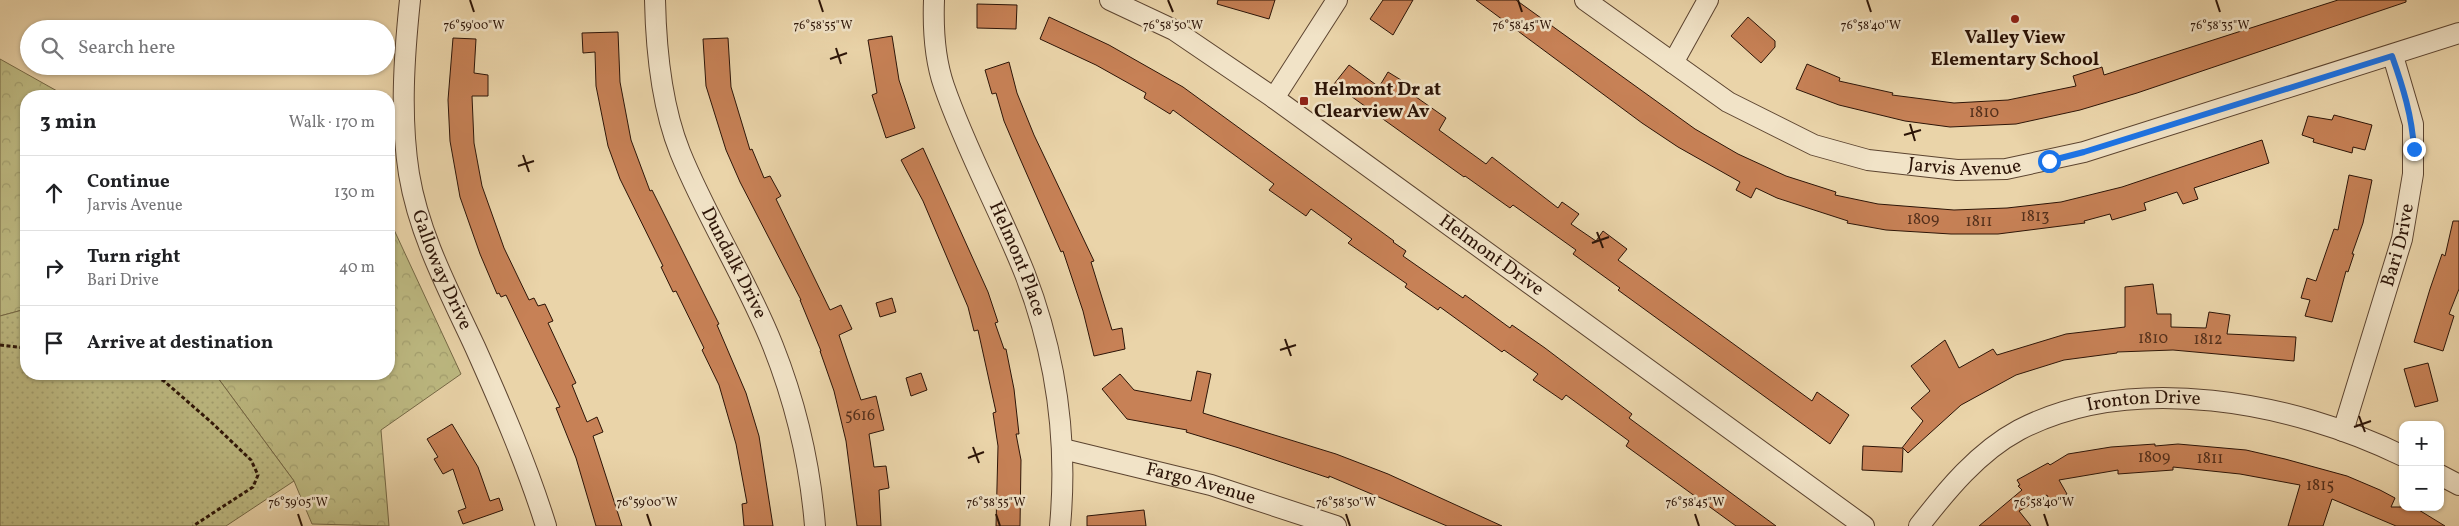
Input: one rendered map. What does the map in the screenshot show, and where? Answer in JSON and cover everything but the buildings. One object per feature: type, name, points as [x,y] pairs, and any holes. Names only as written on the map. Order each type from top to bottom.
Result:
[{"type":"street","name":"Galloway Drive","points":[[410,0],[406,39],[404,125],[409,174],[420,220],[433,257],[501,405],[546,526]]},
{"type":"street","name":"Dundalk Drive","points":[[655,0],[661,72],[679,150],[706,211],[773,345],[787,384],[804,450],[813,497],[815,526]]},
{"type":"street","name":"Helmont Place","points":[[934,0],[936,40],[944,85],[1024,274],[1046,337],[1058,397],[1063,449],[1060,526]]},
{"type":"street","name":"Helmont Drive","points":[[1110,0],[1174,30],[1274,98],[1864,526]]},
{"type":"street","points":[[1274,98],[1337,0]]},
{"type":"street","name":"Jarvis Avenue","points":[[1585,0],[1728,102],[1814,145],[1868,160],[1891,164],[1982,171],[2028,165],[2084,152],[2392,56],[2459,33]]},
{"type":"street","points":[[1673,62],[1708,0]]},
{"type":"street","name":"Bari Drive","points":[[2343,430],[2402,239],[2413,174],[2413,124],[2392,56]]},
{"type":"street","name":"Ironton Drive","points":[[1919,526],[1965,472],[1994,446],[2018,430],[2041,420],[2094,405],[2125,399],[2148,398],[2235,404],[2285,414],[2343,430],[2399,454]]},
{"type":"street","name":"Fargo Avenue","points":[[1063,449],[1211,485],[1336,526]]},
{"type":"street","points":[[2444,477],[2459,485]]},
{"type":"path","points":[[0,345],[20,347]]},
{"type":"path","points":[[162,380],[211,422],[251,460],[258,475],[253,487],[193,526]]},
{"type":"green space","points":[[0,59],[20,70],[20,75],[29,75],[55,90],[20,90],[20,311],[0,316]]},
{"type":"green space","points":[[395,232],[461,374],[381,430],[389,526],[312,524],[294,481],[219,380],[395,380]]},
{"type":"green space","points":[[20,311],[20,380],[219,380],[294,481],[226,526],[0,526],[0,316]]},
{"type":"place","name":"Valley View Elementary School","points":[[2015,19]]},
{"type":"place","name":"Helmont Dr at Clearview Av","points":[[1304,101]]},
{"type":"route","points":[[2049,161],[2084,152],[2392,56],[2407,99],[2413,124],[2414,149]]}]
